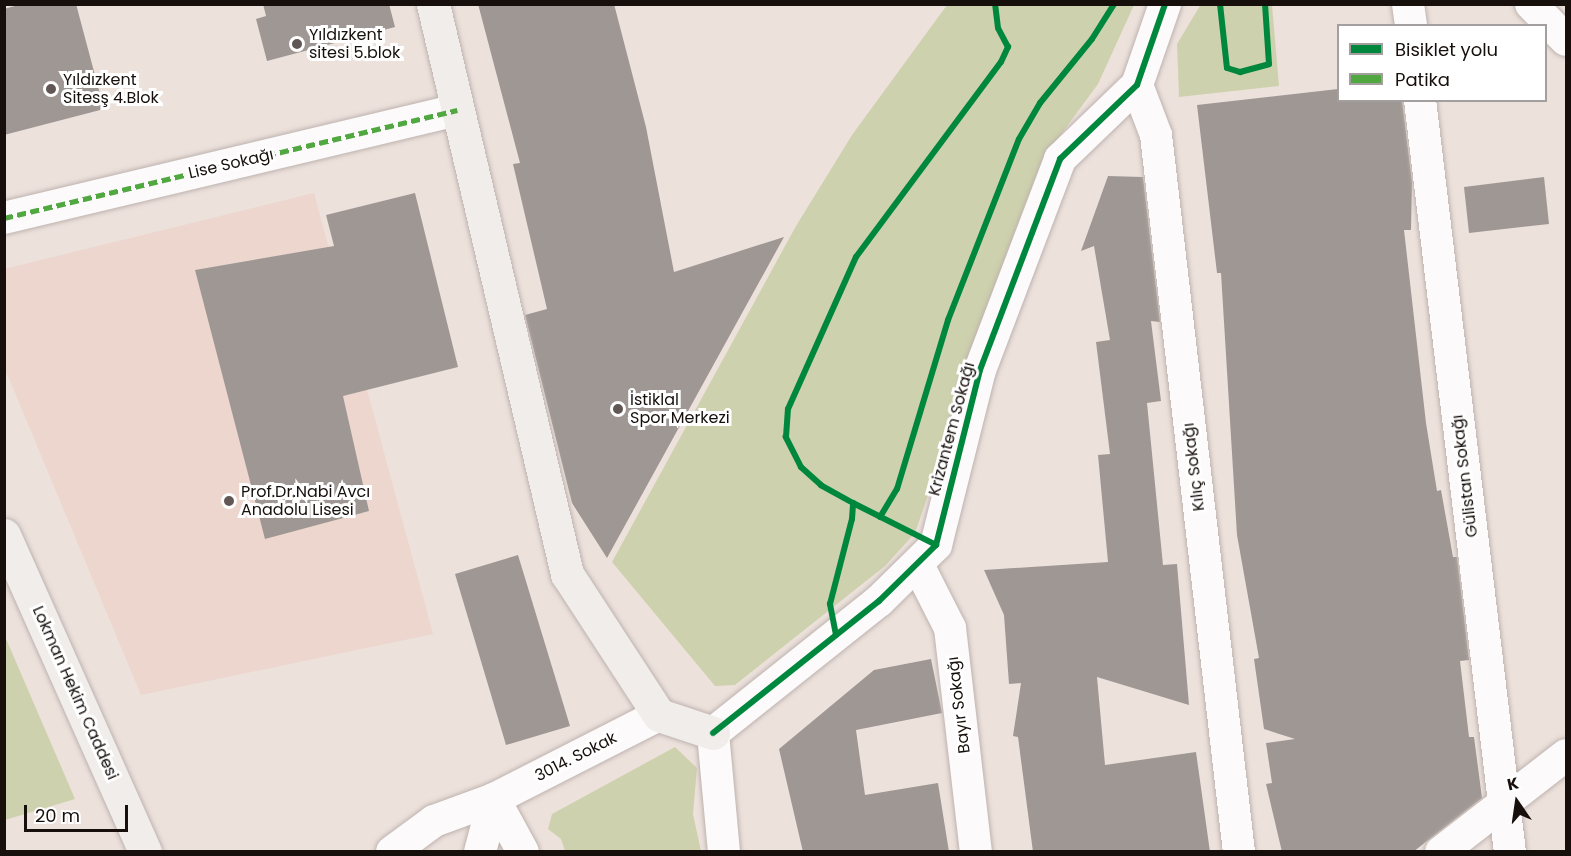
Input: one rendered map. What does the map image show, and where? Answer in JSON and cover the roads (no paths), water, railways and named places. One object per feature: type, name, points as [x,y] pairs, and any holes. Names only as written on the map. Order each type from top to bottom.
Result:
[{"type":"street","points":[[433,4],[567,574],[659,716],[713,733],[724,852]]},
{"type":"street","name":"Krizantem Sokağı","points":[[713,733],[918,565],[936,545],[980,370],[1060,159],[1137,85],[1165,4]]},
{"type":"street","points":[[1408,4],[1411,24]]},
{"type":"street","points":[[1531,4],[1566,40]]},
{"type":"street","name":"Kılıç Sokağı","points":[[1137,85],[1155,135],[1239,852]]},
{"type":"street","name":"Gülistan Sokağı","points":[[1420,102],[1510,852]]},
{"type":"street","name":"Lise Sokağı","points":[[4,218],[457,110]]},
{"type":"street","name":"Lokman Hekim Caddesi","points":[[4,535],[145,852]]},
{"type":"street","name":"Bayır Sokağı","points":[[918,565],[950,628],[976,852]]},
{"type":"street","name":"3014. Sokak","points":[[392,852],[434,821],[494,799],[659,716]]},
{"type":"street","points":[[1441,852],[1566,755]]},
{"type":"street","points":[[480,852],[494,799]]},
{"type":"street","points":[[494,799],[523,852]]},
{"type":"place","name":"Yıldızkent sitesi 5.blok","points":[[297,44]]},
{"type":"place","name":"Yıldızkent Sitesş 4.Blok","points":[[51,89]]},
{"type":"place","name":"İstiklal Spor Merkezi","points":[[618,409]]},
{"type":"place","name":"Prof.Dr.Nabi Avcı Anadolu Lisesi","points":[[229,501]]}]
